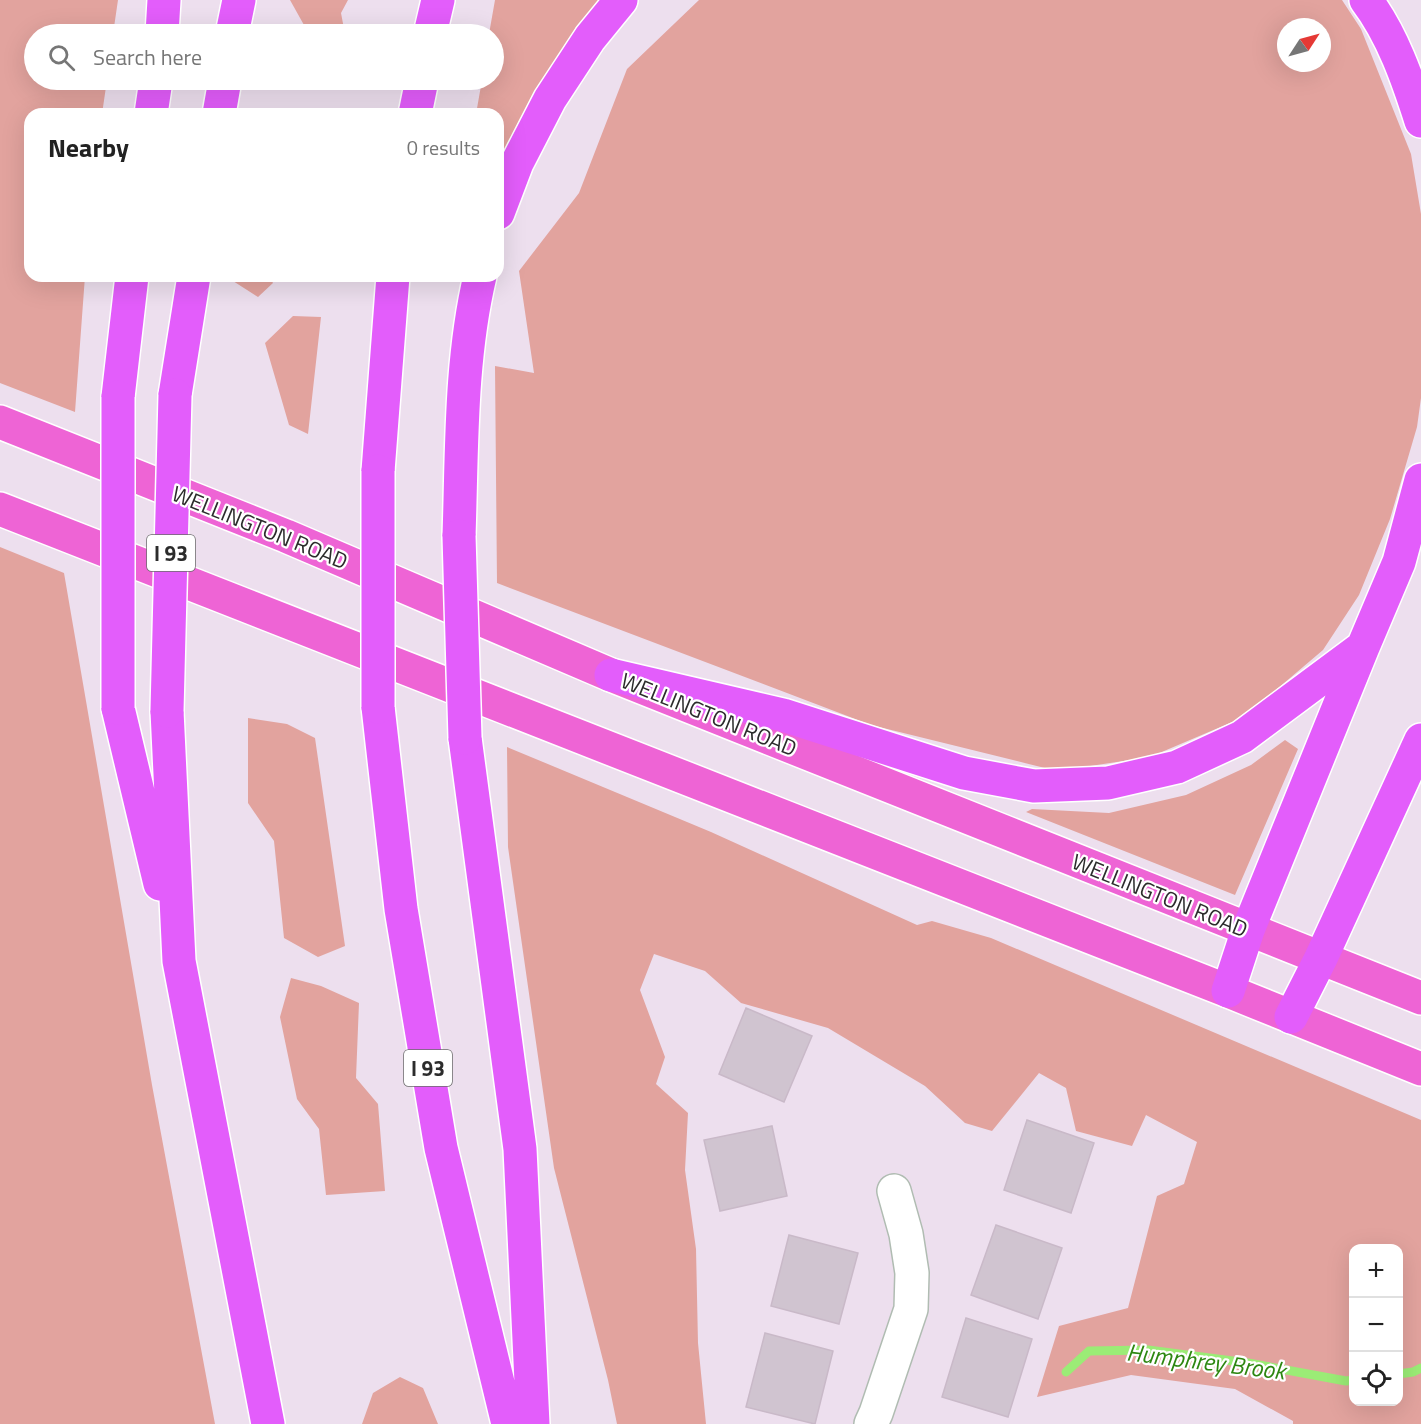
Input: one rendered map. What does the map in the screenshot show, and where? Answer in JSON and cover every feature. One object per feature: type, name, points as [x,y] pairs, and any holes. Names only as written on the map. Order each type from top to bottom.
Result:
[{"type":"highway","points":[[163,24],[165,0]]},
{"type":"highway","points":[[234,24],[239,0]]},
{"type":"highway","points":[[432,24],[438,0]]},
{"type":"highway","points":[[504,197],[517,163],[550,99],[590,38],[621,0]]},
{"type":"highway","points":[[1366,0],[1376,13],[1408,78],[1421,121]]},
{"type":"highway","points":[[152,108],[155,90]]},
{"type":"highway","points":[[220,108],[223,90]]},
{"type":"highway","points":[[416,108],[420,90]]},
{"type":"highway","points":[[131,282],[118,397],[118,708],[179,961]]},
{"type":"highway","name":"I 93","points":[[193,282],[175,395],[166,711],[179,961],[268,1424]]},
{"type":"highway","name":"I 93","points":[[393,282],[378,471],[378,707],[401,909],[441,1148],[508,1424]]},
{"type":"highway","points":[[479,282],[465,374],[459,536],[465,738],[520,1149],[532,1424]]},
{"type":"highway","points":[[1228,991],[1248,930],[1399,562],[1421,480]]},
{"type":"highway","points":[[611,675],[783,715],[964,773],[1034,786],[1108,783],[1177,767],[1242,737],[1363,647]]},
{"type":"highway","points":[[1291,1017],[1321,958],[1421,740]]},
{"type":"main road","name":"WELLINGTON ROAD","points":[[0,422],[286,536],[611,675],[1421,998]]},
{"type":"main road","points":[[0,509],[1228,991],[1421,1069]]},
{"type":"street","points":[[871,1424],[911,1309],[912,1273],[906,1234],[894,1191]]},
{"type":"shaded area","points":[[0,0],[118,0],[114,24],[24,24],[24,90],[106,90],[103,108],[24,108],[24,282],[85,282],[75,412],[0,383]]},
{"type":"shaded area","points":[[290,0],[348,0],[341,13],[343,24],[303,24]]},
{"type":"shaded area","points":[[495,0],[605,0],[504,170],[504,108],[477,108],[480,90],[504,90],[504,24],[491,24]]},
{"type":"shaded area","points":[[699,0],[1342,0],[1361,29],[1411,154],[1421,214],[1421,398],[1417,427],[1390,519],[1359,595],[1323,650],[1244,717],[1150,757],[1057,771],[871,725],[497,583],[495,366],[534,373],[519,271],[579,193],[627,69]]},
{"type":"shaded area","points":[[235,282],[272,282],[258,297]]},
{"type":"shaded area","points":[[293,316],[321,317],[308,434],[289,425],[265,343]]},
{"type":"shaded area","points":[[0,547],[64,573],[152,1085],[215,1424],[0,1424]]},
{"type":"shaded area","points":[[248,718],[287,724],[315,738],[345,946],[318,957],[284,938],[274,841],[248,803]]},
{"type":"shaded area","points":[[1285,740],[1298,749],[1235,895],[1026,812],[1032,809],[1109,813],[1186,795],[1251,765]]},
{"type":"shaded area","points":[[507,747],[711,832],[917,925],[932,921],[991,938],[1421,1120],[1421,1424],[1293,1424],[1293,1421],[1235,1389],[1131,1375],[1037,1397],[1059,1326],[1128,1308],[1157,1196],[1184,1184],[1197,1142],[1146,1115],[1132,1146],[1076,1131],[1066,1088],[1039,1073],[992,1131],[965,1123],[925,1086],[828,1028],[741,1003],[705,971],[654,954],[640,990],[665,1057],[656,1084],[688,1113],[685,1170],[696,1249],[698,1343],[706,1424],[617,1424],[554,1168],[508,847]]},
{"type":"shaded area","points":[[291,978],[321,986],[359,1003],[356,1078],[378,1104],[385,1191],[326,1195],[319,1129],[297,1099],[280,1017]]},
{"type":"shaded area","points":[[400,1377],[423,1388],[438,1424],[362,1424],[373,1393]]},
{"type":"building","points":[[746,1008],[812,1036],[784,1102],[719,1074]]},
{"type":"building","points":[[1027,1120],[1094,1143],[1071,1213],[1004,1190]]},
{"type":"building","points":[[772,1126],[787,1196],[720,1211],[704,1140]]},
{"type":"building","points":[[996,1225],[1062,1248],[1038,1319],[971,1295]]},
{"type":"building","points":[[789,1235],[858,1253],[839,1324],[771,1306]]},
{"type":"building","points":[[966,1318],[1032,1339],[1008,1417],[942,1397]]},
{"type":"building","points":[[765,1333],[833,1351],[815,1424],[746,1407]]},
{"type":"waterway","name":"Humphrey Brook","points":[[1066,1372],[1089,1351],[1148,1350],[1248,1363],[1349,1381]]},
{"type":"waterway","name":"Humphrey Brook","points":[[1403,1373],[1421,1368]]}]
